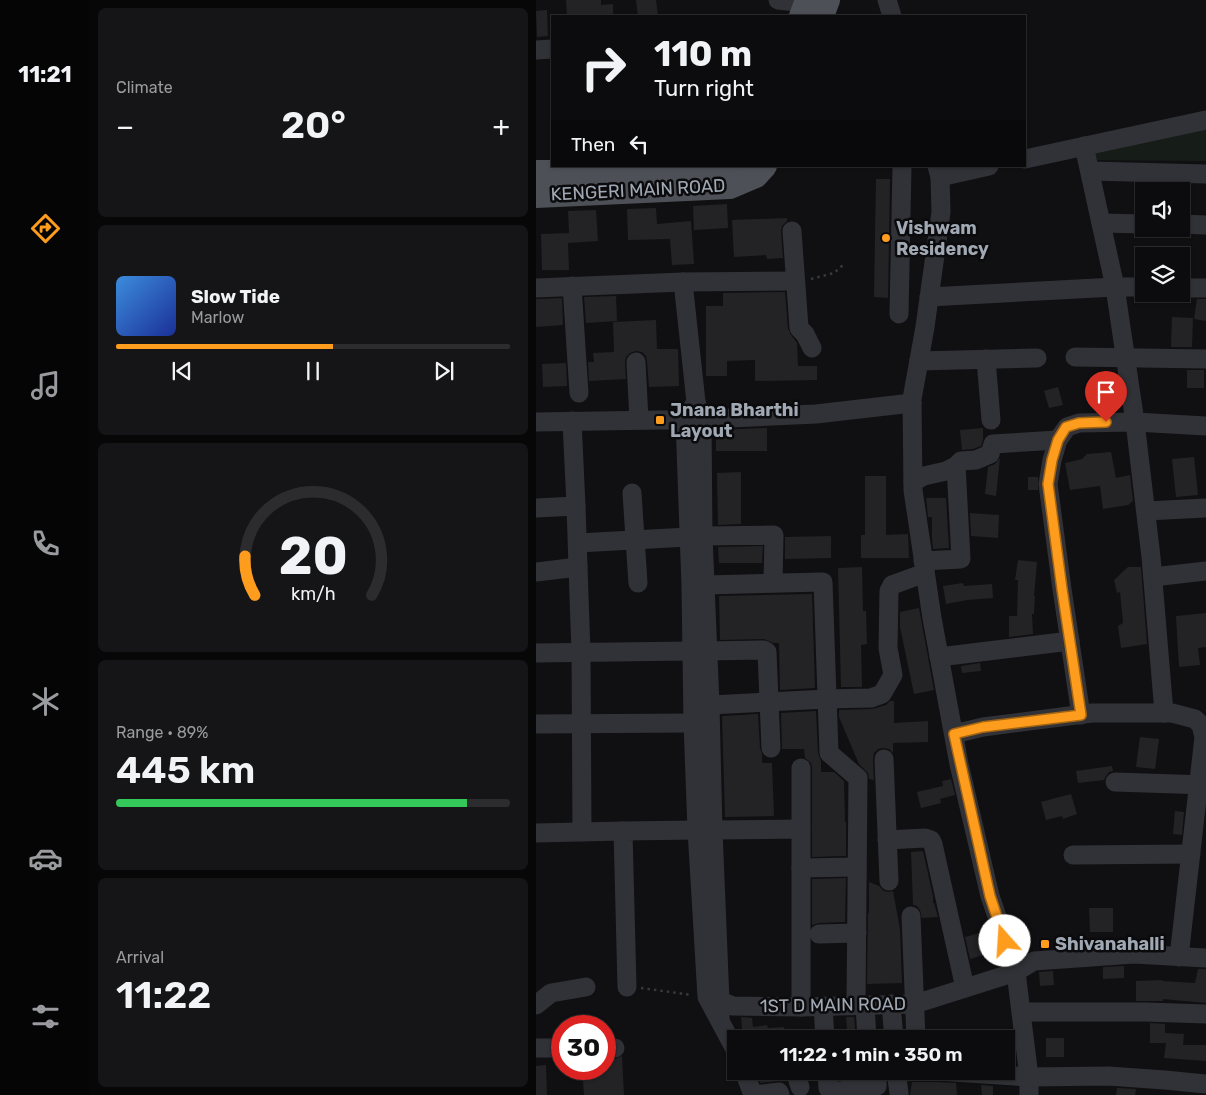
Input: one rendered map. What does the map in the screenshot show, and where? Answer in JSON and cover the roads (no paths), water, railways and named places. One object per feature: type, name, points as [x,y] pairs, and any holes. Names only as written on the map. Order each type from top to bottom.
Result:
[{"type":"main road","name":"KENGERI MAIN ROAD","points":[[536,172],[597,169],[732,170],[736,167]]},
{"type":"main road","name":"KENGERI MAIN ROAD","points":[[536,196],[730,187],[756,176],[764,167]]},
{"type":"street","points":[[778,0],[813,7]]},
{"type":"street","points":[[888,0],[892,15]]},
{"type":"street","points":[[536,50],[551,49]]},
{"type":"street","points":[[1026,158],[1206,120]]},
{"type":"street","points":[[1084,146],[1115,287],[1126,358],[1146,511],[1164,713]]},
{"type":"street","points":[[899,314],[902,167]]},
{"type":"street","points":[[981,167],[939,172],[941,212],[912,404],[913,490],[939,657],[954,734],[990,896],[1016,972],[1029,1086]]},
{"type":"street","points":[[1090,171],[1206,174]]},
{"type":"street","points":[[1101,223],[1135,224]]},
{"type":"street","points":[[1190,224],[1206,225]]},
{"type":"street","points":[[792,231],[799,328],[805,334],[812,348]]},
{"type":"street","points":[[536,288],[682,282],[795,281]]},
{"type":"street","points":[[682,282],[696,402],[694,420],[696,536],[691,586],[710,705],[705,830]]},
{"type":"street","points":[[572,286],[579,393]]},
{"type":"street","points":[[929,296],[1135,287]]},
{"type":"street","points":[[1190,288],[1206,288]]},
{"type":"street","points":[[1075,357],[1206,359]]},
{"type":"street","points":[[919,361],[1037,358]]},
{"type":"street","points":[[986,359],[991,420]]},
{"type":"street","points":[[636,362],[639,420]]},
{"type":"street","points":[[536,422],[694,420],[816,414],[912,404]]},
{"type":"street","points":[[572,421],[581,653],[582,832]]},
{"type":"street","points":[[1081,715],[1048,484],[1058,440],[1066,427],[1079,423],[1135,422],[1206,426]]},
{"type":"street","points":[[913,482],[924,476],[956,466],[962,461],[976,460],[990,454],[993,444],[1058,440]]},
{"type":"street","points":[[710,705],[827,698],[871,698],[882,694],[894,674],[888,648],[889,591],[892,585],[924,567],[961,559],[956,466]]},
{"type":"street","points":[[632,493],[638,582]]},
{"type":"street","points":[[536,508],[576,506]]},
{"type":"street","points":[[1146,511],[1206,508]]},
{"type":"street","points":[[578,543],[696,536],[774,535],[773,583]]},
{"type":"street","points":[[696,536],[705,585],[693,723],[705,830],[716,1006],[727,1030]]},
{"type":"street","points":[[536,572],[578,568]]},
{"type":"street","points":[[1153,577],[1206,572]]},
{"type":"street","points":[[705,585],[823,582],[829,753],[858,778],[857,933],[861,1005],[865,1030]]},
{"type":"street","points":[[939,657],[1070,641]]},
{"type":"street","points":[[536,653],[765,651],[768,655],[771,748]]},
{"type":"street","points":[[954,734],[983,727],[1092,713],[1172,713],[1195,719],[1201,725],[1204,738],[1202,785],[1191,854],[1179,956]]},
{"type":"street","points":[[536,724],[693,723]]},
{"type":"street","points":[[884,759],[890,881]]},
{"type":"street","points":[[801,768],[801,1007]]},
{"type":"street","points":[[1115,782],[1202,785]]},
{"type":"street","points":[[536,833],[801,829]]},
{"type":"street","points":[[623,831],[627,987]]},
{"type":"street","points":[[887,840],[925,838],[931,840],[965,988]]},
{"type":"street","points":[[1073,855],[1191,854]]},
{"type":"street","points":[[801,868],[857,868]]},
{"type":"street","points":[[911,916],[916,1030]]},
{"type":"street","points":[[819,934],[857,933]]},
{"type":"street","name":"1ST D MAIN ROAD","points":[[716,1006],[801,1007],[915,1004],[1016,972],[1034,961],[1134,954],[1206,958]]},
{"type":"street","points":[[536,1005],[551,994],[586,987]]},
{"type":"street","points":[[891,1004],[893,1030]]},
{"type":"street","points":[[823,1006],[824,1030]]},
{"type":"street","points":[[1022,1012],[1206,1014]]},
{"type":"street","points":[[536,1048],[551,1048]]},
{"type":"street","points":[[993,1080],[1029,1086],[1108,1076],[1206,1084]]},
{"type":"street","points":[[747,1080],[753,1095],[779,1092],[780,1095]]},
{"type":"street","points":[[828,1080],[830,1092],[874,1087],[877,1086],[877,1080]]},
{"type":"street","points":[[897,1080],[899,1093]]},
{"type":"place","name":"Vishwam Residency","points":[[886,238]]},
{"type":"place","name":"Jnana Bharthi Layout","points":[[660,420]]},
{"type":"place","name":"Shivanahalli","points":[[1045,944]]}]
